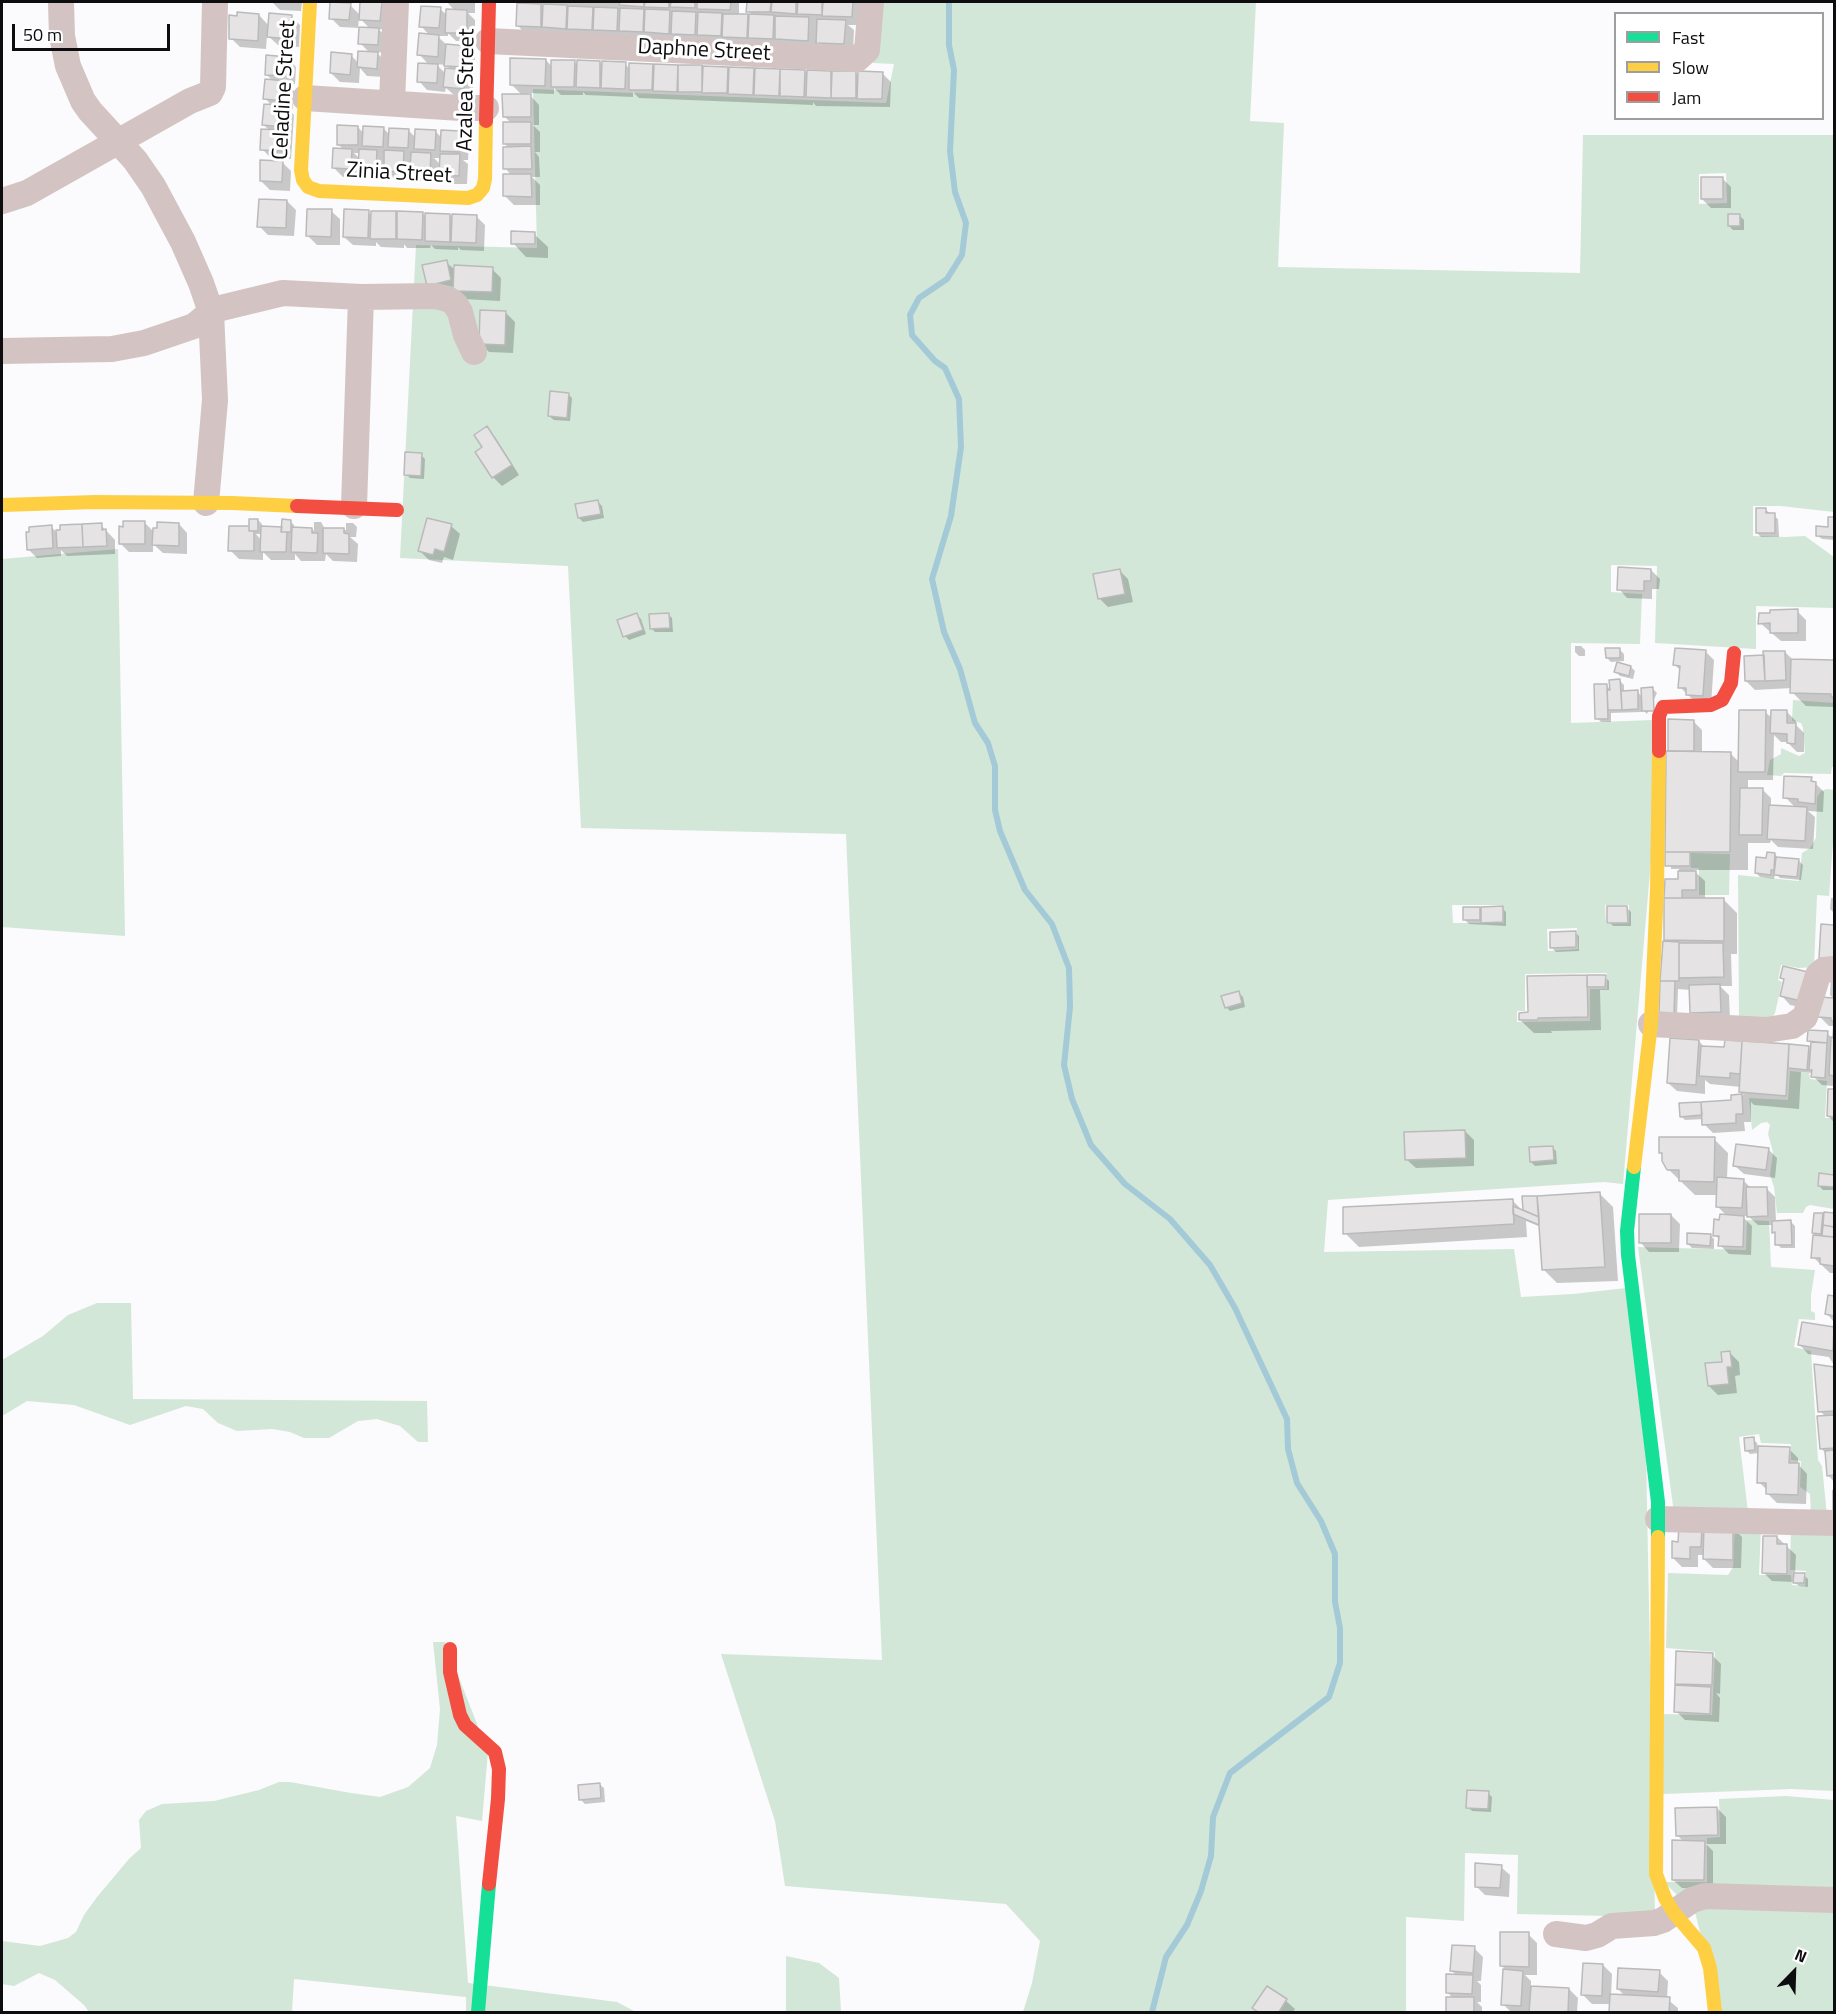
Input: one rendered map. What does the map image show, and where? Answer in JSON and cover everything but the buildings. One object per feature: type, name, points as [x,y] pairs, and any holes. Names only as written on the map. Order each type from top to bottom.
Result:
[{"type":"street","points":[[61,2],[62,36],[68,66],[83,101],[120,142],[153,186],[178,233],[201,283],[211,312],[215,400],[206,503]]},
{"type":"street","points":[[2,201],[27,193],[190,101],[210,93],[213,87],[216,2]]},
{"type":"street","name":"Celadine Street","points":[[303,180],[301,170],[310,2]]},
{"type":"street","points":[[392,104],[396,2]]},
{"type":"street","name":"Azalea Street","points":[[486,179],[489,2]]},
{"type":"street","name":"Daphne Street","points":[[488,41],[857,59],[867,50],[871,2]]},
{"type":"street","points":[[305,98],[486,108]]},
{"type":"street","name":"Zinia Street","points":[[303,180],[308,187],[319,191],[468,198],[477,195],[486,179]]},
{"type":"street","points":[[2,351],[112,349],[174,334],[194,326],[211,312],[283,292],[361,297],[435,296],[448,299],[460,312],[466,335],[474,352]]},
{"type":"street","points":[[354,506],[361,297]]},
{"type":"street","points":[[2,505],[96,502],[206,503],[354,506],[397,510]]},
{"type":"street","points":[[1715,2013],[1708,1958],[1699,1940],[1674,1913],[1665,1898],[1656,1874],[1657,1488],[1629,1267],[1627,1231],[1651,1024],[1657,889],[1659,716],[1663,707],[1711,705],[1722,700],[1731,683],[1734,653]]},
{"type":"street","points":[[1651,1024],[1766,1030],[1792,1026],[1805,1017],[1818,975],[1824,970],[1834,969]]},
{"type":"street","points":[[1658,1519],[1834,1523]]},
{"type":"street","points":[[450,1649],[450,1672],[460,1715],[465,1725],[495,1752],[499,1769],[478,2013]]},
{"type":"street","points":[[1556,1934],[1586,1938],[1597,1935],[1612,1926],[1654,1923],[1674,1913],[1692,1900],[1705,1896],[1834,1899]]},
{"type":"green space","points":[[871,2],[1256,2],[1250,121],[1284,123],[1278,267],[1580,273],[1583,135],[1834,135],[1834,512],[1781,506],[1753,506],[1753,536],[1805,536],[1834,557],[1834,608],[1756,606],[1756,649],[1655,643],[1657,566],[1611,565],[1611,592],[1642,594],[1640,644],[1571,643],[1571,723],[1653,720],[1655,814],[1623,1184],[1604,1182],[1328,1200],[1324,1252],[1514,1249],[1521,1297],[1626,1288],[1646,1453],[1655,1917],[1517,1914],[1518,1855],[1465,1853],[1464,1921],[1406,1917],[1406,2012],[1023,2012],[1032,1983],[1040,1941],[1006,1904],[785,1886],[775,1821],[721,1654],[882,1660],[846,834],[581,828],[568,566],[400,558],[416,245],[537,248],[533,89],[886,103],[894,64],[873,63]],"holes":[[[1726,173],[1727,203],[1699,204],[1699,174]],[[1452,905],[1503,905],[1504,923],[1453,923]],[[1605,905],[1629,905],[1629,923],[1606,924]],[[1577,928],[1578,949],[1548,951],[1547,929]],[[1607,973],[1607,989],[1590,989],[1590,1021],[1517,1022],[1517,1011],[1525,1011],[1525,974]]]},
{"type":"green space","points":[[118,549],[125,936],[2,927],[2,559]]},
{"type":"green space","points":[[1793,700],[1834,703],[1834,767],[1832,767],[1831,774],[1767,775],[1770,760],[1781,754],[1781,748],[1799,756],[1805,753],[1801,723],[1792,721]]},
{"type":"green space","points":[[1834,790],[1834,842],[1829,896],[1817,895],[1814,967],[1799,968],[1781,965],[1778,980],[1782,982],[1772,1018],[1739,1017],[1738,875],[1799,881],[1802,853],[1810,848],[1816,838],[1817,797],[1821,791]]},
{"type":"green space","points":[[1691,853],[1730,854],[1729,895],[1699,895],[1699,868],[1691,868]]},
{"type":"green space","points":[[1790,1071],[1809,1073],[1810,1079],[1827,1081],[1825,1118],[1834,1118],[1834,1209],[1810,1205],[1803,1213],[1777,1213],[1770,1175],[1773,1152],[1768,1134],[1770,1125],[1767,1122],[1761,1123],[1752,1130],[1749,1098],[1788,1100]]},
{"type":"green space","points":[[1747,1220],[1769,1221],[1771,1267],[1815,1270],[1811,1311],[1815,1313],[1815,1320],[1799,1319],[1794,1347],[1811,1351],[1818,1460],[1822,1466],[1827,1515],[1811,1515],[1810,1494],[1800,1487],[1801,1461],[1791,1460],[1791,1444],[1761,1443],[1759,1434],[1739,1437],[1748,1512],[1674,1513],[1638,1247],[1746,1250]]},
{"type":"green space","points":[[97,1303],[131,1303],[133,1399],[427,1401],[428,1442],[418,1442],[400,1426],[377,1419],[358,1421],[329,1438],[304,1438],[290,1432],[272,1429],[237,1431],[218,1423],[203,1409],[186,1406],[130,1425],[74,1405],[27,1401],[2,1415],[2,1360],[43,1336],[68,1315]]},
{"type":"green space","points":[[1735,1525],[1761,1527],[1759,1575],[1791,1575],[1792,1585],[1805,1586],[1806,1571],[1790,1570],[1791,1529],[1834,1530],[1834,1791],[1791,1789],[1663,1794],[1663,1714],[1712,1715],[1715,1652],[1666,1648],[1668,1573],[1728,1575],[1733,1567]]},
{"type":"green space","points":[[433,1642],[445,1642],[488,1752],[482,1821],[456,1816],[468,1983],[617,2002],[636,2012],[466,2012],[466,1997],[294,1979],[292,2012],[89,2012],[55,1980],[39,1973],[14,1986],[2,1984],[2,1941],[40,1946],[68,1938],[76,1932],[84,1915],[97,1897],[141,1848],[139,1820],[146,1811],[162,1804],[214,1801],[259,1790],[279,1782],[380,1797],[408,1787],[430,1768],[437,1745],[440,1709]]},
{"type":"green space","points":[[1786,1796],[1834,1800],[1834,1895],[1681,1899],[1664,1882],[1707,1882],[1707,1838],[1720,1837],[1719,1799]]},
{"type":"green space","points":[[1834,1904],[1834,2012],[1720,2012],[1694,1908]]},
{"type":"green space","points":[[786,1956],[819,1963],[839,1978],[841,2012],[786,2012]]},
{"type":"waterway","points":[[949,2],[949,45],[954,70],[950,151],[955,192],[966,223],[962,255],[947,279],[919,298],[910,315],[912,335],[935,361],[945,368],[959,399],[961,447],[951,516],[932,579],[944,632],[960,669],[975,723],[988,743],[995,766],[995,810],[1000,831],[1025,890],[1052,924],[1069,968],[1070,1007],[1064,1065],[1072,1099],[1091,1145],[1125,1184],[1170,1219],[1210,1265],[1235,1308],[1287,1419],[1288,1449],[1297,1483],[1321,1521],[1335,1554],[1335,1602],[1340,1628],[1340,1663],[1329,1697],[1230,1773],[1213,1817],[1211,1856],[1201,1891],[1187,1925],[1166,1957],[1152,2012]]},
{"type":"traffic: fast","points":[[1634,1167],[1627,1231],[1628,1255],[1658,1502],[1658,1537]]},
{"type":"traffic: fast","points":[[478,2012],[489,1884]]},
{"type":"traffic: slow","points":[[310,2],[301,170],[303,180],[308,187],[319,191],[468,198],[477,195],[483,188],[485,179],[486,121]]},
{"type":"traffic: slow","points":[[2,505],[95,502],[297,506]]},
{"type":"traffic: slow","points":[[1634,1167],[1651,1024],[1657,889],[1659,751]]},
{"type":"traffic: slow","points":[[1658,1537],[1656,1874],[1665,1898],[1674,1913],[1704,1948],[1710,1968],[1715,2012]]},
{"type":"traffic: jam","points":[[486,121],[489,2]]},
{"type":"traffic: jam","points":[[297,506],[397,510]]},
{"type":"traffic: jam","points":[[1659,751],[1659,716],[1663,707],[1711,705],[1722,700],[1731,683],[1734,653]]},
{"type":"traffic: jam","points":[[450,1649],[450,1672],[460,1715],[465,1725],[495,1752],[499,1769],[489,1884]]}]
